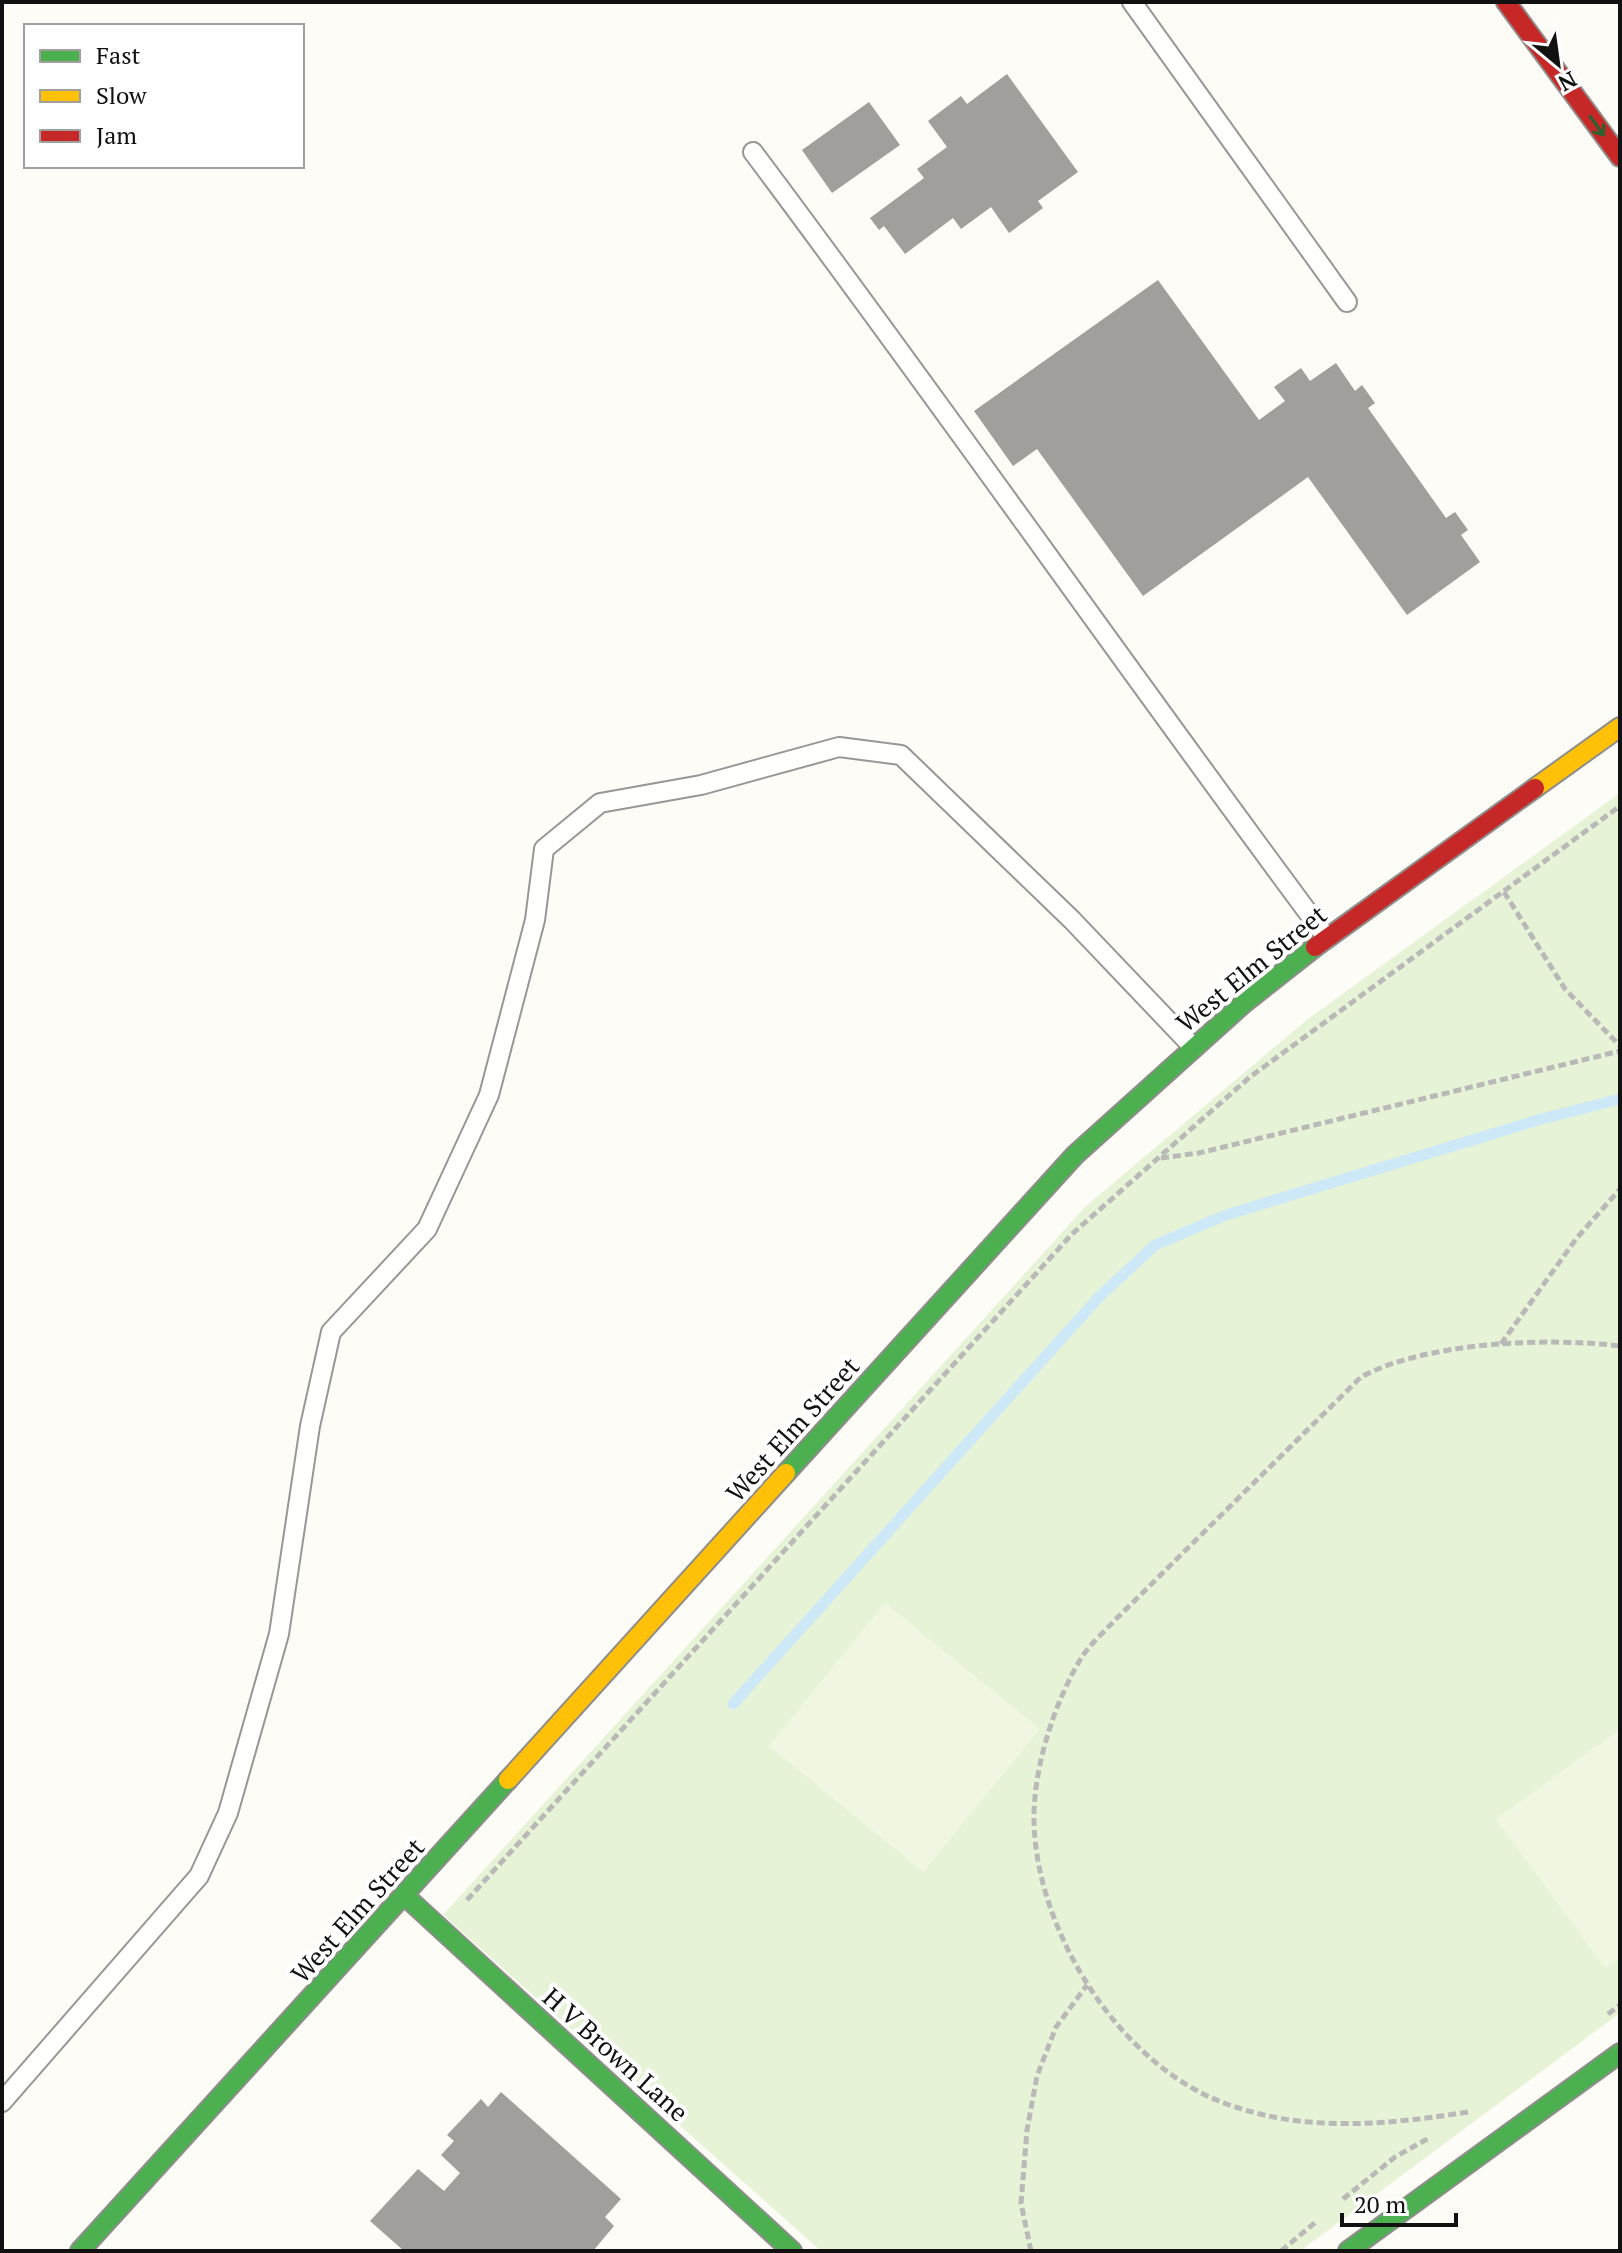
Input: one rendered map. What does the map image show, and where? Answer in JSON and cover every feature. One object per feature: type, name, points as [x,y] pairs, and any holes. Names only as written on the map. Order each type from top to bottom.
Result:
[{"type":"main road","points":[[1506,2],[1620,157]]},
{"type":"main road","name":"West Elm Street","points":[[80,2251],[1075,1155],[1244,1003],[1327,938],[1620,727]]},
{"type":"main road","name":"H V Brown Lane","points":[[405,1896],[792,2251]]},
{"type":"main road","points":[[1348,2251],[1620,2053]]},
{"type":"lane","points":[[1132,2],[1347,302]]},
{"type":"lane","points":[[753,152],[901,349],[1200,768],[1327,938]]},
{"type":"lane","points":[[2,2102],[199,1876],[228,1813],[279,1634],[310,1426],[331,1332],[427,1229],[489,1095],[535,920],[544,849],[600,803],[701,785],[839,747],[901,755],[1072,920],[1194,1048]]},
{"type":"path","points":[[457,1910],[1072,1234],[1250,1077],[1620,806]]},
{"type":"path","points":[[1159,1158],[1199,1153],[1620,1049],[1565,989],[1504,892]]},
{"type":"path","points":[[1501,1344],[1576,1239],[1620,1189]]},
{"type":"path","points":[[1477,2111],[1403,2122],[1346,2126],[1281,2119],[1221,2102],[1163,2069],[1120,2028],[1087,1985],[1062,1940],[1043,1879],[1034,1821],[1041,1765],[1056,1714],[1081,1658],[1116,1619],[1361,1377],[1385,1364],[1501,1344],[1577,1340],[1620,1346]]},
{"type":"path","points":[[1031,2251],[1021,2203],[1027,2130],[1037,2076],[1056,2027],[1087,1985]]},
{"type":"green space","points":[[1620,793],[1620,2013],[1300,2251],[821,2251],[443,1915],[1086,1206],[1308,1019]]},
{"type":"green space","points":[[885,1603],[1040,1729],[923,1872],[769,1746]]},
{"type":"green space","points":[[1620,1729],[1620,1958],[1605,1968],[1496,1819]]},
{"type":"building","points":[[1007,74],[1078,172],[1038,201],[1043,208],[1009,233],[991,207],[961,229],[953,218],[905,254],[884,226],[879,230],[870,218],[924,178],[917,169],[947,147],[928,121],[961,96],[967,104]]},
{"type":"building","points":[[869,102],[900,145],[832,193],[802,150]]},
{"type":"building","points":[[1158,280],[1259,420],[1285,401],[1274,387],[1301,368],[1310,381],[1336,363],[1355,391],[1362,385],[1375,403],[1368,408],[1446,518],[1455,512],[1468,530],[1461,535],[1480,562],[1407,615],[1308,477],[1143,596],[1037,449],[1013,466],[974,411]]},
{"type":"building","points":[[501,2092],[621,2199],[605,2217],[614,2226],[593,2251],[404,2251],[370,2221],[418,2169],[444,2191],[460,2173],[441,2155],[454,2141],[447,2135],[481,2099],[488,2107]]},
{"type":"waterway","points":[[733,1704],[1099,1297],[1155,1245],[1226,1215],[1538,1120],[1620,1099]]},
{"type":"traffic: fast","points":[[786,1473],[1075,1155],[1244,1003],[1315,947]]},
{"type":"traffic: fast","points":[[80,2251],[508,1780]]},
{"type":"traffic: fast","points":[[405,1896],[792,2251]]},
{"type":"traffic: fast","points":[[1348,2251],[1620,2053]]},
{"type":"traffic: slow","points":[[1535,788],[1620,727]]},
{"type":"traffic: slow","points":[[508,1780],[786,1473]]},
{"type":"traffic: jam","points":[[1506,2],[1620,157]]},
{"type":"traffic: jam","points":[[1315,947],[1535,788]]}]
